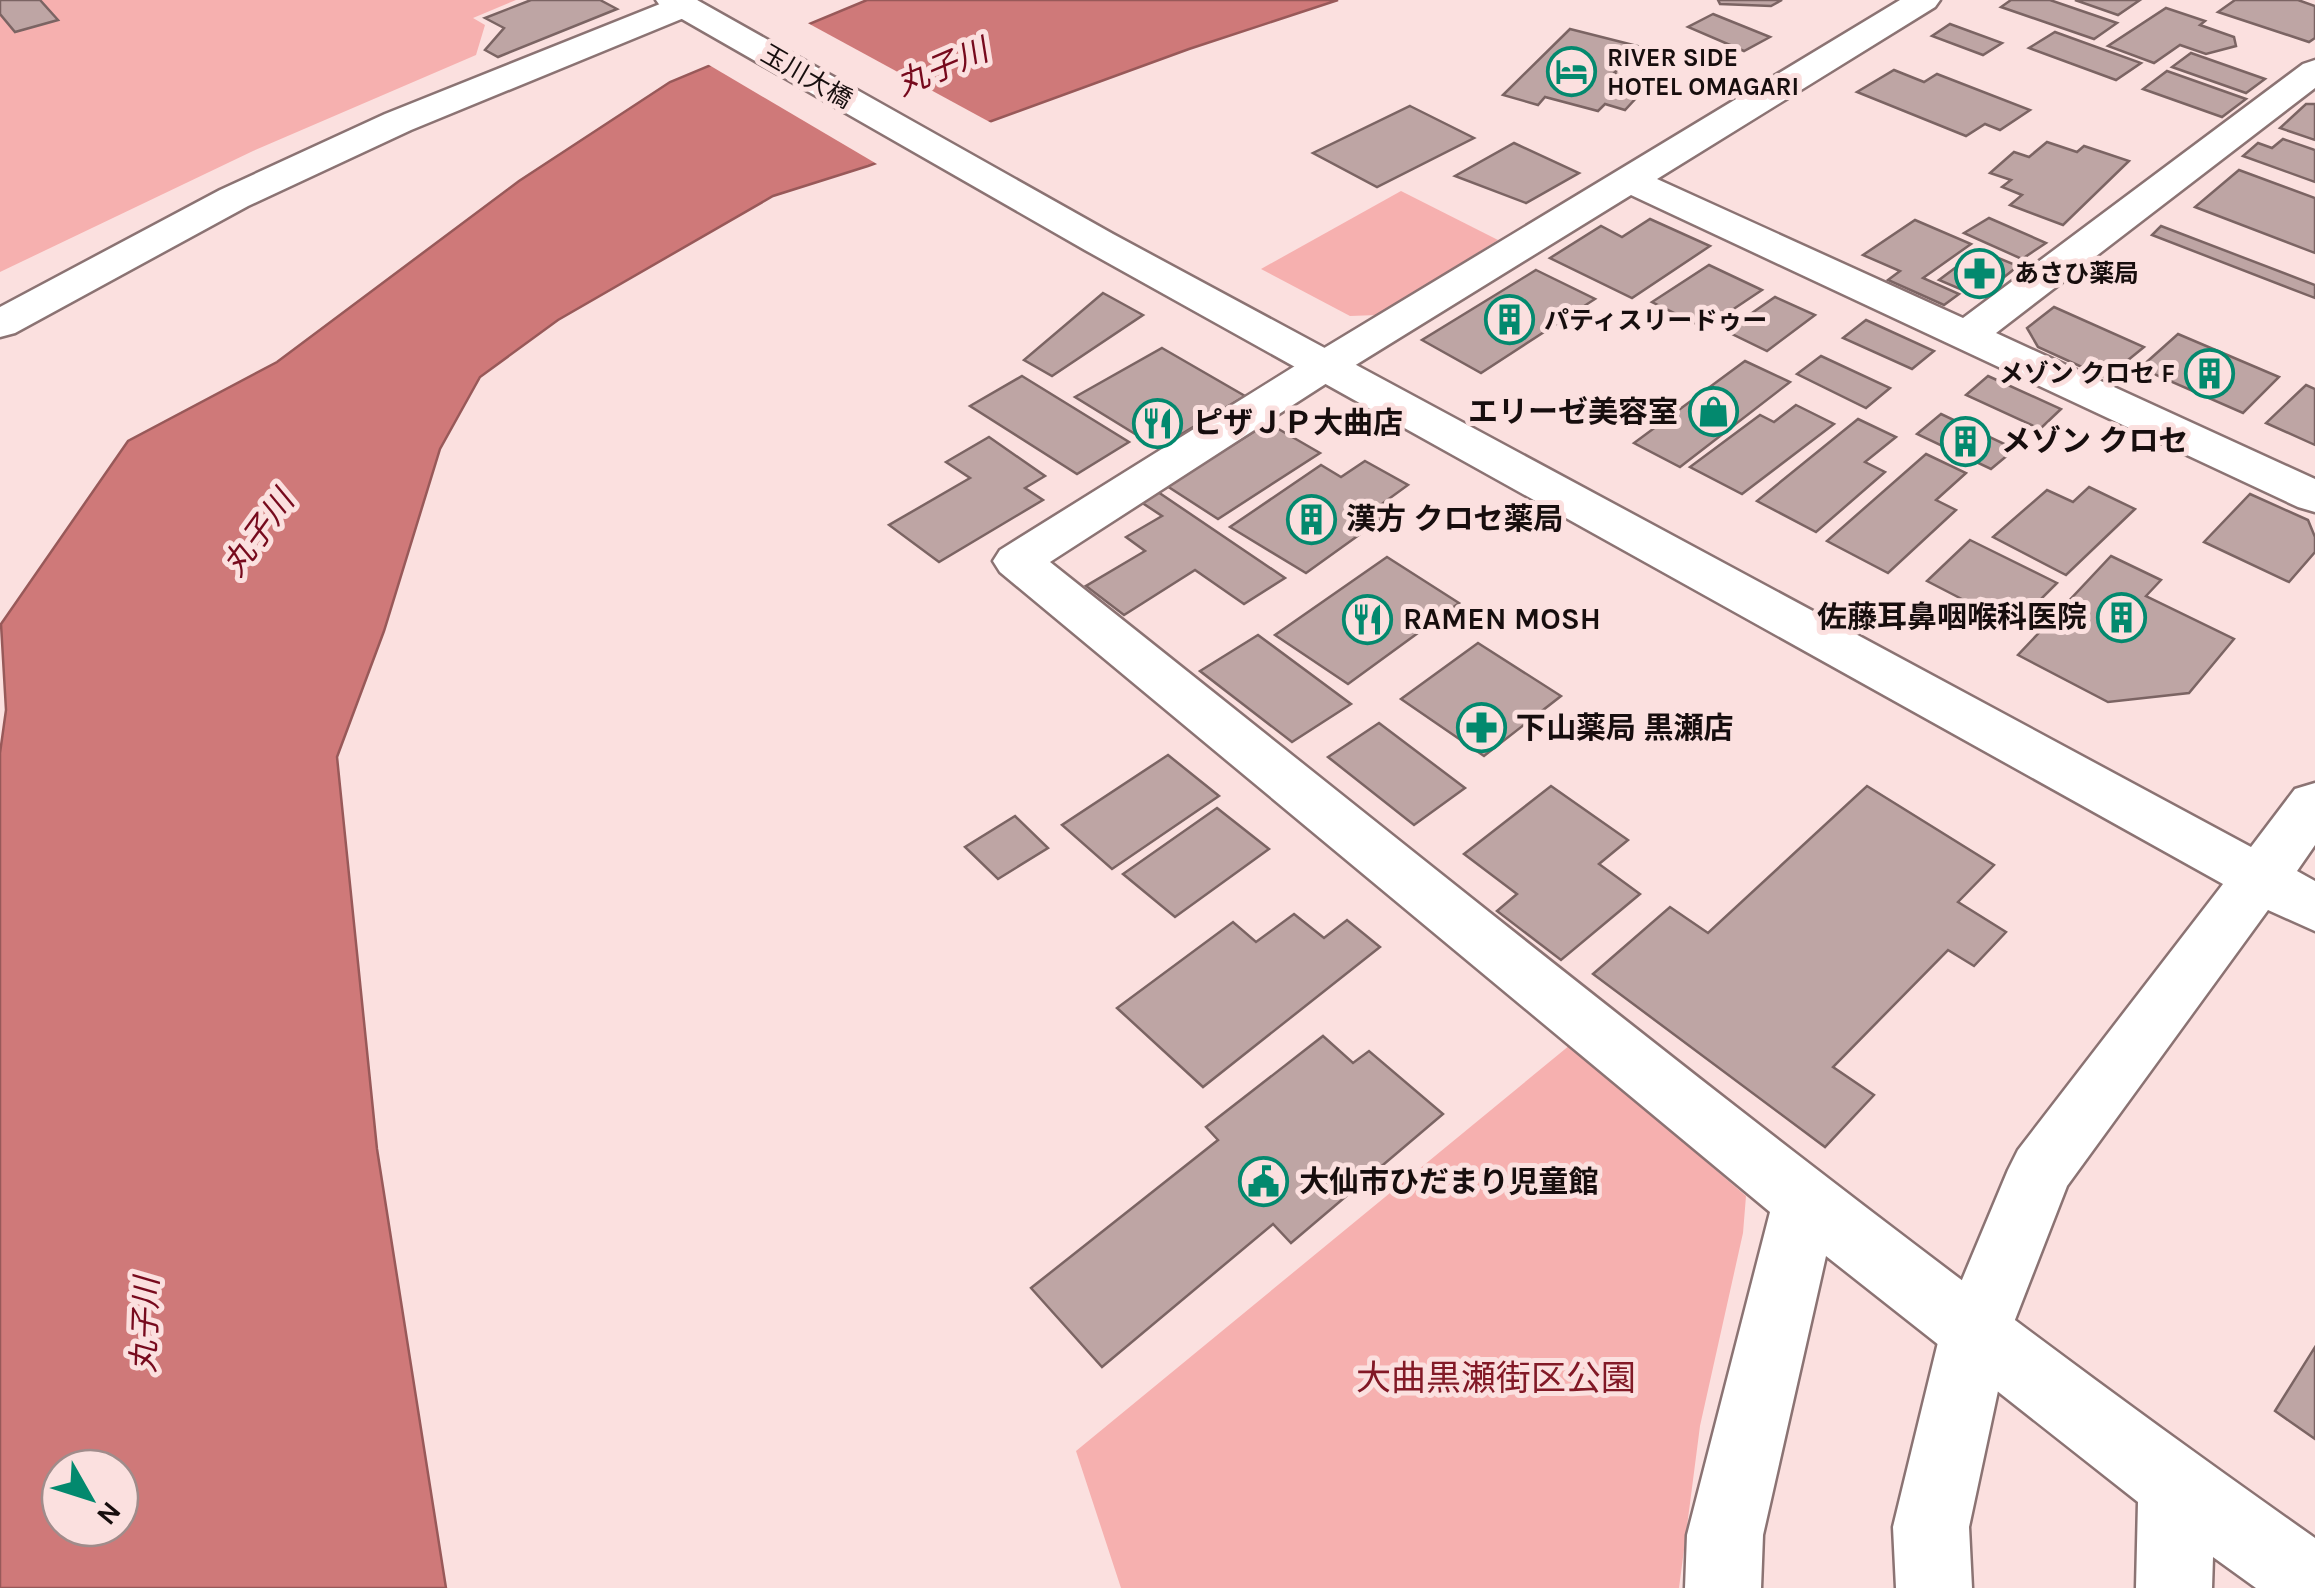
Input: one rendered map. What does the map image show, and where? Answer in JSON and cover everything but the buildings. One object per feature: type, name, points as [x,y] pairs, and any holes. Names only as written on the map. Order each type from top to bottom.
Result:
[{"type":"street","points":[[1923,0],[1326,364],[1017,561],[1806,1201],[2176,1486],[2315,1584]]},
{"type":"street","points":[[0,324],[234,198],[398,122],[679,3]]},
{"type":"street","name":"玉川大橋","points":[[679,3],[1034,205],[2315,908]]},
{"type":"street","points":[[1967,334],[2312,77]]},
{"type":"street","points":[[1627,179],[2315,497]]},
{"type":"street","points":[[1934,1588],[1931,1527],[1976,1330],[2040,1170],[2315,804]]},
{"type":"street","points":[[1723,1588],[1726,1535],[1806,1201]]},
{"type":"street","points":[[2174,1588],[2176,1486]]},
{"type":"green space","points":[[0,0],[516,0],[473,18],[485,25],[476,55],[253,151],[0,272]]},
{"type":"green space","points":[[1401,191],[1498,240],[1378,315],[1350,316],[1261,269]]},
{"type":"green space","name":"大曲黒瀬街区公園","points":[[1570,1045],[1746,1196],[1743,1233],[1700,1426],[1679,1588],[1121,1588],[1076,1451]]},
{"type":"water","name":"丸子川","points":[[867,0],[1338,0],[773,196],[558,320],[480,377],[440,449],[384,631],[337,757],[377,1149],[446,1588],[0,1588],[0,753],[6,710],[1,624],[128,441],[277,362],[519,181],[670,82]]},
{"type":"pier","points":[[804,21],[997,126],[882,167],[704,62]]},
{"type":"place","name":"RIVER SIDE HOTEL OMAGARI","points":[[1572,71]]},
{"type":"place","name":"あさひ薬局","points":[[1979,273]]},
{"type":"place","name":"パティスリードゥー","points":[[1509,320]]},
{"type":"place","name":"メゾン クロセ F","points":[[2210,373]]},
{"type":"place","name":"エリーゼ美容室","points":[[1713,412]]},
{"type":"place","name":"ピザＪＰ大曲店","points":[[1158,423]]},
{"type":"place","name":"メゾン クロセ","points":[[1966,441]]},
{"type":"place","name":"漢方 クロセ薬局","points":[[1311,519]]},
{"type":"place","name":"佐藤耳鼻咽喉科医院","points":[[2122,617]]},
{"type":"place","name":"RAMEN MOSH","points":[[1368,619]]},
{"type":"place","name":"下山薬局 黒瀬店","points":[[1481,728]]},
{"type":"place","name":"大仙市ひだまり児童館","points":[[1264,1182]]}]
